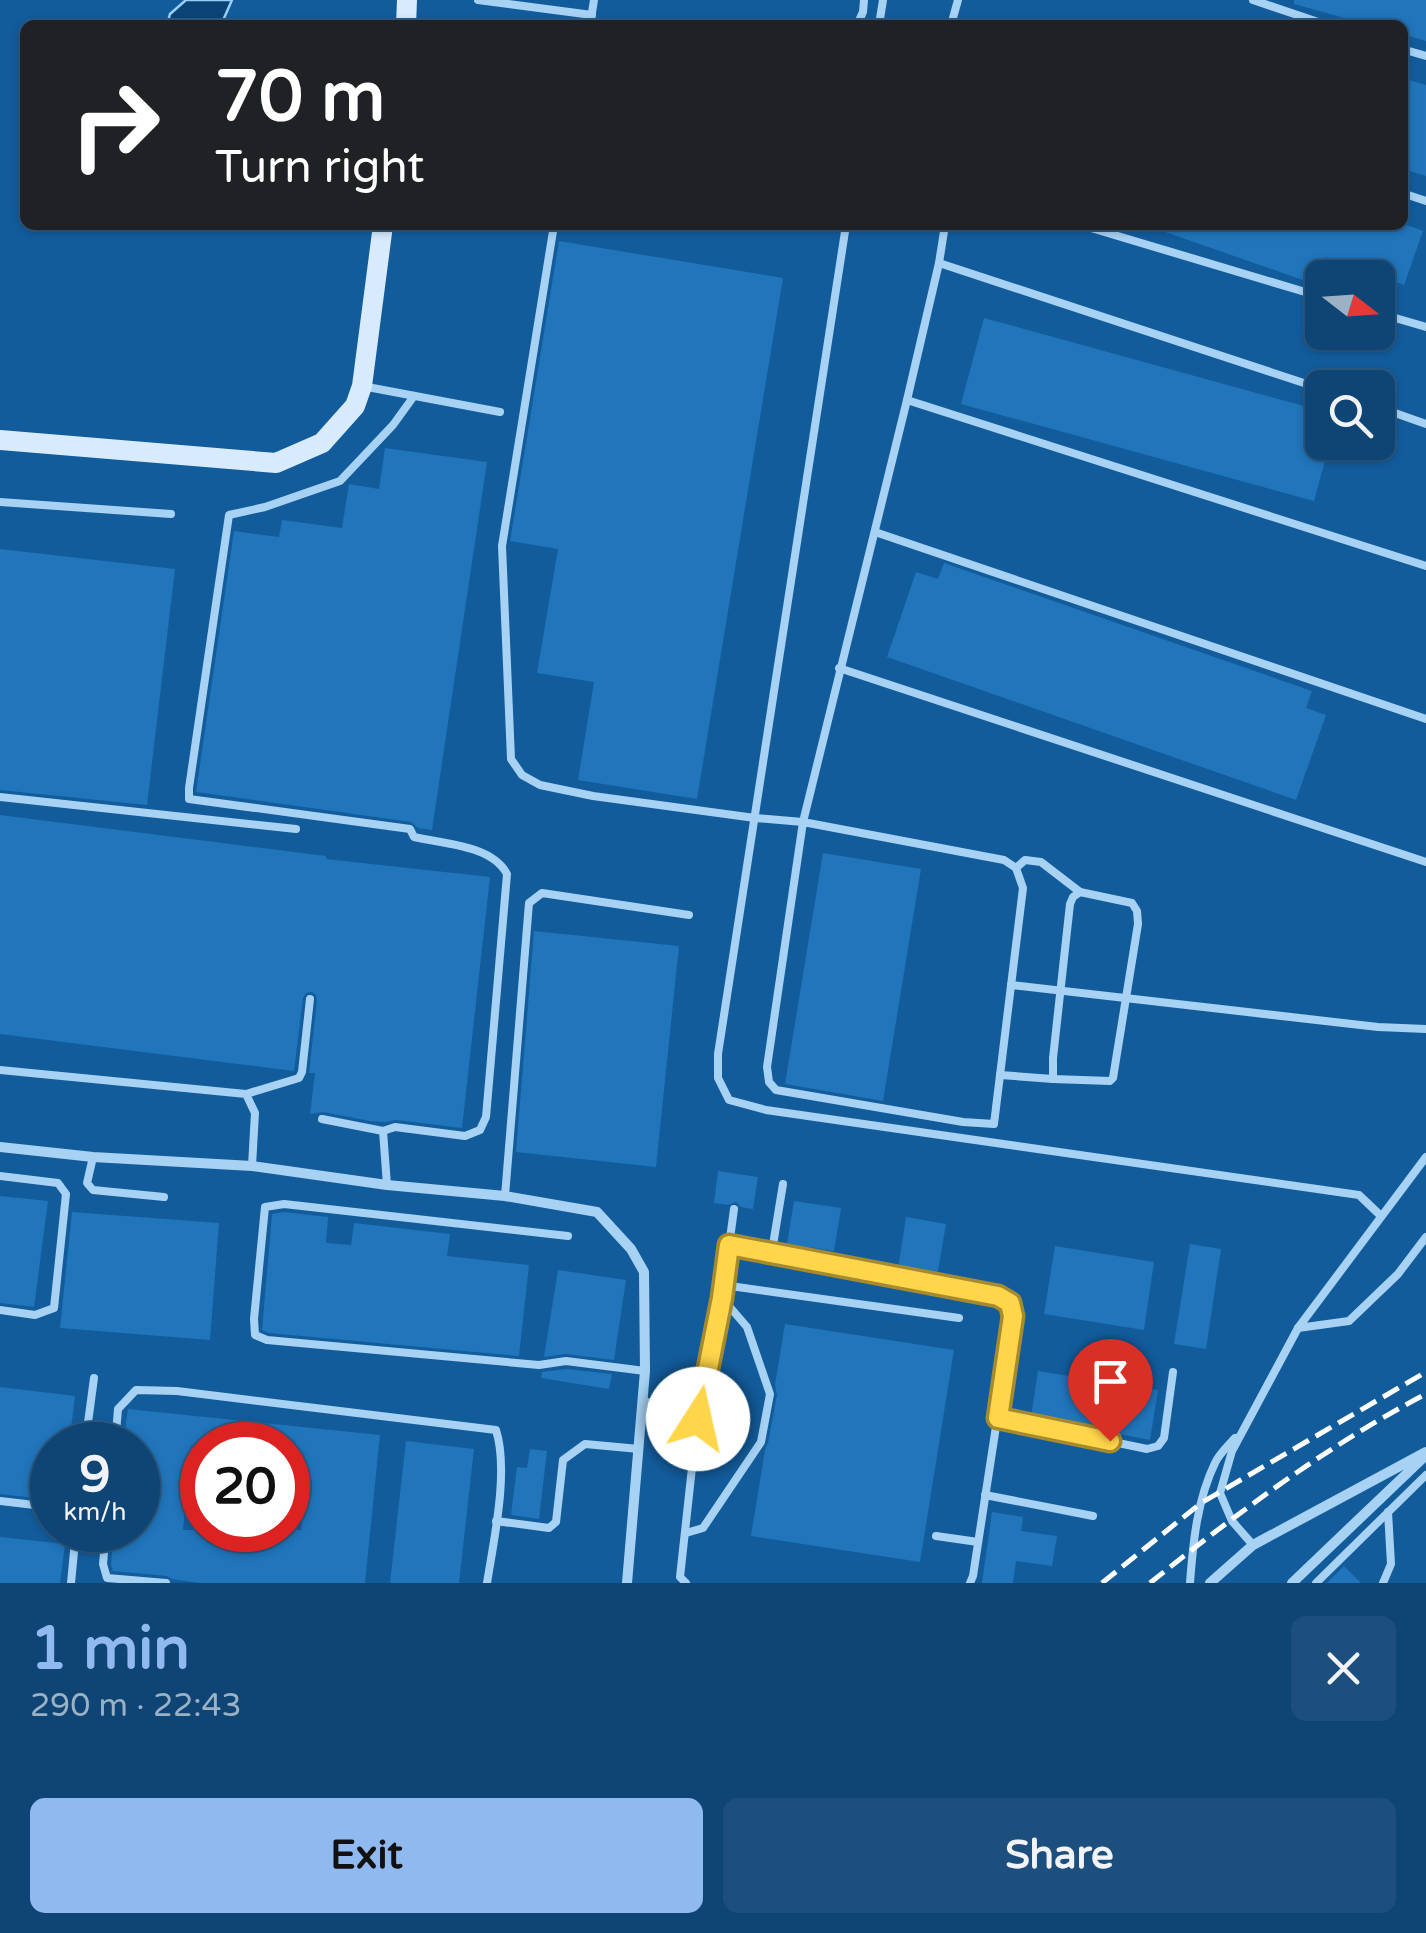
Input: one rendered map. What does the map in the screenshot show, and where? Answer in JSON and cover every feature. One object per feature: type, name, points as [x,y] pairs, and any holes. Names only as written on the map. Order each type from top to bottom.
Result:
[{"type":"street","points":[[0,440],[276,463],[322,443],[354,406],[362,386],[382,230]]},
{"type":"street","points":[[0,1147],[92,1157],[252,1166],[505,1196],[597,1212],[631,1249],[644,1272],[645,1371],[627,1583]]},
{"type":"street","points":[[1210,1583],[1253,1545],[1426,1453]]},
{"type":"street","points":[[1292,1583],[1426,1453]]},
{"type":"lane","points":[[478,0],[558,11],[591,20],[594,0]]},
{"type":"lane","points":[[558,11],[559,0]]},
{"type":"lane","points":[[1254,0],[1312,20]]},
{"type":"lane","points":[[553,230],[502,546],[512,760],[522,775],[540,785],[593,796],[803,822],[1004,860],[1016,868],[1022,888],[994,1124],[776,1090],[769,1082],[767,1067],[803,822],[907,400],[944,230]]},
{"type":"lane","points":[[845,230],[718,1054],[718,1078],[729,1100],[786,1113],[1360,1195],[1381,1216]]},
{"type":"lane","points":[[1098,230],[1305,292]]},
{"type":"lane","points":[[939,264],[1305,383]]},
{"type":"lane","points":[[1395,318],[1426,327]]},
{"type":"lane","points":[[362,386],[500,412]]},
{"type":"lane","points":[[322,1119],[383,1130],[395,1127],[465,1136],[480,1130],[486,1117],[507,874],[501,863],[487,853],[414,837],[410,829],[189,799],[189,788],[229,515],[340,481],[394,425],[414,396]]},
{"type":"lane","points":[[907,400],[1426,566]]},
{"type":"lane","points":[[1395,414],[1426,424]]},
{"type":"lane","points":[[0,502],[172,514]]},
{"type":"lane","points":[[875,532],[1426,719]]},
{"type":"lane","points":[[840,668],[1426,862]]},
{"type":"lane","points":[[0,797],[296,829]]},
{"type":"lane","points":[[1000,1075],[1105,1082],[1113,1078],[1138,924],[1132,904],[1080,892],[1041,862],[1025,860],[1016,868]]},
{"type":"lane","points":[[1053,1079],[1070,904],[1080,892]]},
{"type":"lane","points":[[505,1196],[529,903],[542,894],[688,915]]},
{"type":"lane","points":[[1011,986],[1378,1028],[1426,1029]]},
{"type":"lane","points":[[0,1070],[246,1094],[299,1078],[310,1000]]},
{"type":"lane","points":[[246,1094],[255,1112],[252,1166]]},
{"type":"lane","points":[[383,1130],[387,1185]]},
{"type":"lane","points":[[1253,1545],[1232,1521],[1220,1493],[1232,1451],[1298,1328],[1426,1156]]},
{"type":"lane","points":[[92,1157],[87,1184],[93,1190],[164,1197]]},
{"type":"lane","points":[[0,1176],[58,1182],[66,1194],[54,1308],[35,1314],[0,1310]]},
{"type":"lane","points":[[772,1251],[782,1184]]},
{"type":"lane","points":[[568,1236],[284,1204],[265,1208],[255,1336],[539,1365],[566,1362],[645,1371]]},
{"type":"lane","points":[[686,1583],[680,1577],[698,1413],[722,1298],[734,1209]]},
{"type":"lane","points":[[1298,1328],[1349,1321],[1398,1274],[1426,1237]]},
{"type":"lane","points":[[729,1245],[998,1296],[1010,1303],[1013,1316],[970,1583]]},
{"type":"lane","points":[[723,1285],[960,1318]]},
{"type":"lane","points":[[686,1533],[703,1528],[761,1442],[770,1394],[748,1327],[722,1298]]},
{"type":"lane","points":[[998,1418],[1147,1449],[1158,1446],[1164,1438],[1173,1372]]},
{"type":"lane","points":[[87,1422],[94,1378]]},
{"type":"lane","points":[[117,1422],[118,1409],[136,1390],[177,1391],[496,1430],[502,1448],[487,1583]]},
{"type":"lane","points":[[643,1402],[698,1413]]},
{"type":"lane","points":[[1190,1583],[1201,1503],[1216,1460],[1248,1423]]},
{"type":"lane","points":[[496,1521],[549,1528],[556,1522],[563,1460],[586,1444],[640,1449]]},
{"type":"lane","points":[[1316,1583],[1426,1475]]},
{"type":"lane","points":[[985,1495],[1092,1516]]},
{"type":"lane","points":[[0,1501],[30,1504]]},
{"type":"lane","points":[[1383,1583],[1391,1564],[1388,1512]]},
{"type":"lane","points":[[1344,1532],[1349,1551]]},
{"type":"lane","points":[[936,1536],[978,1542]]},
{"type":"lane","points":[[71,1583],[74,1552]]},
{"type":"lane","points":[[104,1552],[108,1578],[166,1583]]},
{"type":"water","points":[[186,0],[232,0],[223,20],[168,20]]},
{"type":"building","points":[[1294,0],[1426,0],[1426,41],[1408,36],[1408,20],[1352,20],[1294,4]]},
{"type":"building","points":[[1408,80],[1426,85],[1426,176],[1408,171]]},
{"type":"building","points":[[1408,225],[1423,231],[1404,285],[1395,282],[1395,260],[1305,260],[1305,281],[1160,230],[1408,230]]},
{"type":"building","points":[[559,241],[783,278],[697,799],[578,780],[594,682],[537,673],[558,549],[510,541]]},
{"type":"building","points":[[984,318],[1305,406],[1305,460],[1325,460],[1314,501],[961,404]]},
{"type":"building","points":[[385,448],[487,462],[432,830],[418,828],[411,822],[196,792],[234,531],[279,537],[282,520],[342,528],[349,484],[379,489]]},
{"type":"building","points":[[0,549],[175,569],[147,805],[0,790]]},
{"type":"building","points":[[944,563],[1312,691],[1306,708],[1326,715],[1296,800],[887,657],[916,572],[938,579]]},
{"type":"building","points":[[0,815],[490,877],[462,1128],[370,1121],[323,1112],[310,1114],[315,1073],[309,1073],[317,1000],[312,992],[303,998],[294,1071],[0,1034]]},
{"type":"building","points":[[823,853],[921,869],[883,1101],[785,1084]]},
{"type":"building","points":[[534,931],[679,946],[656,1167],[516,1152]]},
{"type":"building","points":[[718,1171],[758,1177],[753,1209],[736,1202],[714,1203]]},
{"type":"building","points":[[0,1196],[48,1201],[34,1307],[0,1303]]},
{"type":"building","points":[[794,1201],[841,1208],[834,1251],[787,1244]]},
{"type":"building","points":[[72,1212],[219,1223],[210,1340],[60,1328]]},
{"type":"building","points":[[272,1214],[328,1217],[326,1243],[351,1245],[354,1223],[450,1234],[447,1256],[529,1265],[519,1356],[262,1330]]},
{"type":"building","points":[[906,1217],[946,1224],[937,1277],[898,1269]]},
{"type":"building","points":[[1190,1244],[1221,1249],[1206,1349],[1174,1344]]},
{"type":"building","points":[[1055,1246],[1154,1262],[1144,1330],[1044,1314]]},
{"type":"building","points":[[558,1270],[626,1280],[614,1360],[566,1354],[544,1357]]},
{"type":"building","points":[[785,1324],[954,1350],[920,1562],[751,1536],[777,1395],[775,1385]]},
{"type":"building","points":[[566,1369],[612,1374],[609,1389],[541,1378],[542,1372]]},
{"type":"building","points":[[1038,1371],[1158,1390],[1150,1440],[1031,1417]]},
{"type":"building","points":[[0,1387],[75,1396],[72,1422],[30,1422],[30,1497],[0,1494]]},
{"type":"building","points":[[128,1409],[254,1422],[180,1422],[180,1552],[310,1552],[310,1428],[380,1435],[365,1583],[200,1583],[113,1571],[112,1552],[160,1552],[160,1422],[126,1422]]},
{"type":"building","points":[[406,1441],[474,1449],[459,1583],[390,1583]]},
{"type":"building","points":[[530,1449],[547,1451],[539,1519],[511,1515],[517,1467],[527,1468]]},
{"type":"building","points":[[992,1512],[1023,1517],[1021,1531],[1057,1536],[1052,1566],[1016,1561],[1013,1583],[982,1583]]},
{"type":"building","points":[[0,1537],[30,1540],[30,1552],[64,1552],[60,1583],[0,1583]]},
{"type":"building","points":[[1344,1566],[1361,1583],[1327,1583]]},
{"type":"railway","points":[[1102,1583],[1201,1503],[1426,1372]]},
{"type":"railway","points":[[1150,1583],[1284,1482],[1354,1435],[1426,1394]]},
{"type":"route","points":[[698,1419],[729,1245],[998,1296],[1010,1303],[1013,1316],[998,1418],[1110,1441]]}]
